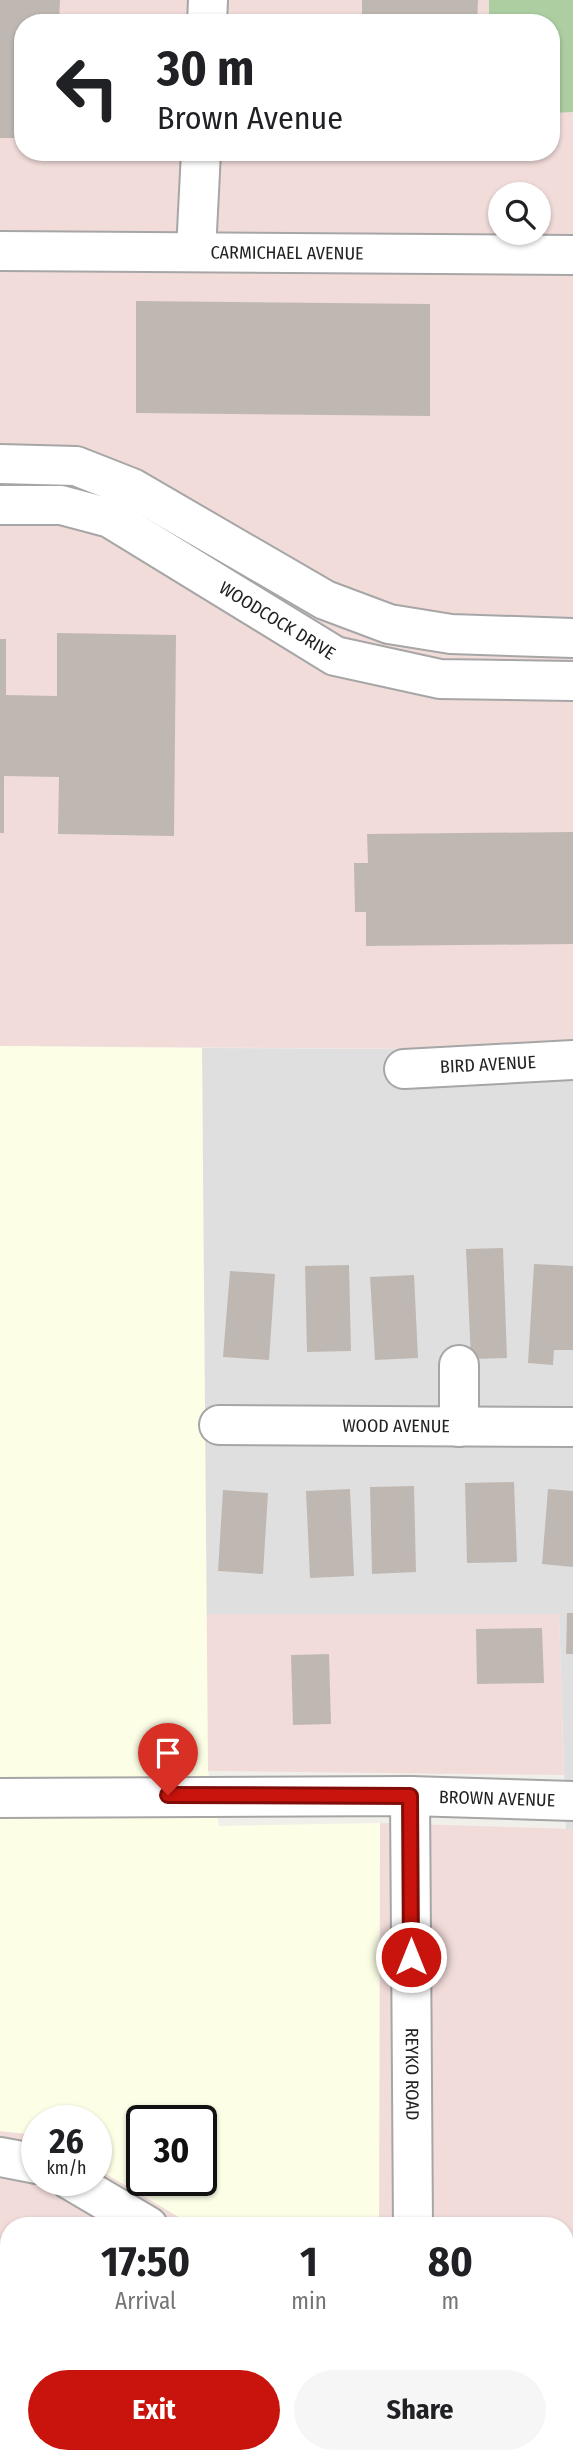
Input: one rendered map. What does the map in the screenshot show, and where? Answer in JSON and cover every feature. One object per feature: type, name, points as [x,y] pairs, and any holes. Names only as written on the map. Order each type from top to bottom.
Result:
[{"type":"street","points":[[196,251],[201,161]]},
{"type":"street","name":"CARMICHAEL AVENUE","points":[[0,251],[573,255]]},
{"type":"street","points":[[0,464],[76,466],[132,488],[326,600],[389,624],[451,634],[573,638]]},
{"type":"street","name":"WOODCOCK DRIVE","points":[[0,505],[61,505],[110,518],[335,656],[440,679],[573,681]]},
{"type":"street","name":"BIRD AVENUE","points":[[404,1069],[573,1060]]},
{"type":"street","points":[[459,1365],[459,1427]]},
{"type":"street","name":"WOOD AVENUE","points":[[219,1425],[573,1427]]},
{"type":"street","name":"BROWN AVENUE","points":[[0,1798],[410,1796],[573,1801]]},
{"type":"street","name":"REYKO ROAD","points":[[410,1796],[413,2217]]},
{"type":"street","points":[[0,2157],[21,2161]]},
{"type":"street","points":[[97,2196],[133,2217]]},
{"type":"shaded area","points":[[0,0],[573,0],[573,1050],[0,1046]]},
{"type":"shaded area","points":[[0,1046],[202,1048],[208,1771],[219,1826],[380,1823],[379,2217],[179,2217],[143,2196],[217,2196],[217,2105],[126,2105],[126,2186],[112,2177],[112,2105],[21,2105],[21,2133],[0,2131]]},
{"type":"shaded area","points":[[202,1048],[573,1050],[573,1829],[566,1829],[559,1614],[205,1614]]},
{"type":"shaded area","points":[[205,1614],[559,1614],[564,1775],[208,1771]]},
{"type":"shaded area","points":[[380,1823],[573,1829],[573,2217],[379,2217]]},
{"type":"shaded area","points":[[0,2131],[21,2133],[21,2196],[112,2196],[112,2177],[126,2186],[126,2196],[143,2196],[179,2217],[0,2217]]},
{"type":"green space","points":[[489,0],[573,0],[573,112],[560,113],[560,14],[489,14]]},
{"type":"building","points":[[0,0],[60,0],[59,14],[14,14],[14,138],[0,138]]},
{"type":"building","points":[[362,0],[478,0],[477,14],[362,14]]},
{"type":"building","points":[[136,301],[430,304],[430,416],[136,413]]},
{"type":"building","points":[[57,633],[176,635],[174,836],[58,834],[59,777],[4,776],[4,833],[0,833],[0,639],[6,639],[6,695],[57,696]]},
{"type":"building","points":[[573,832],[573,944],[366,946],[366,912],[355,912],[354,863],[368,863],[367,834]]},
{"type":"building","points":[[503,1248],[507,1358],[471,1359],[466,1249]]},
{"type":"building","points":[[534,1264],[573,1266],[573,1350],[554,1350],[553,1365],[528,1363]]},
{"type":"building","points":[[349,1265],[351,1351],[307,1352],[305,1266]]},
{"type":"building","points":[[230,1271],[275,1274],[269,1360],[223,1357]]},
{"type":"building","points":[[414,1275],[418,1358],[375,1360],[370,1277]]},
{"type":"building","points":[[514,1482],[517,1562],[467,1563],[465,1483]]},
{"type":"building","points":[[414,1486],[416,1572],[372,1574],[370,1487]]},
{"type":"building","points":[[350,1489],[354,1576],[310,1578],[306,1491]]},
{"type":"building","points":[[548,1489],[573,1491],[573,1567],[542,1564]]},
{"type":"building","points":[[223,1490],[268,1493],[263,1574],[218,1571]]},
{"type":"building","points":[[567,1613],[573,1613],[573,1654],[566,1654]]},
{"type":"building","points":[[542,1628],[544,1683],[477,1684],[476,1629]]},
{"type":"building","points":[[329,1654],[331,1724],[293,1725],[291,1655]]},
{"type":"route","points":[[168,1795],[410,1796],[411,1957]]}]
